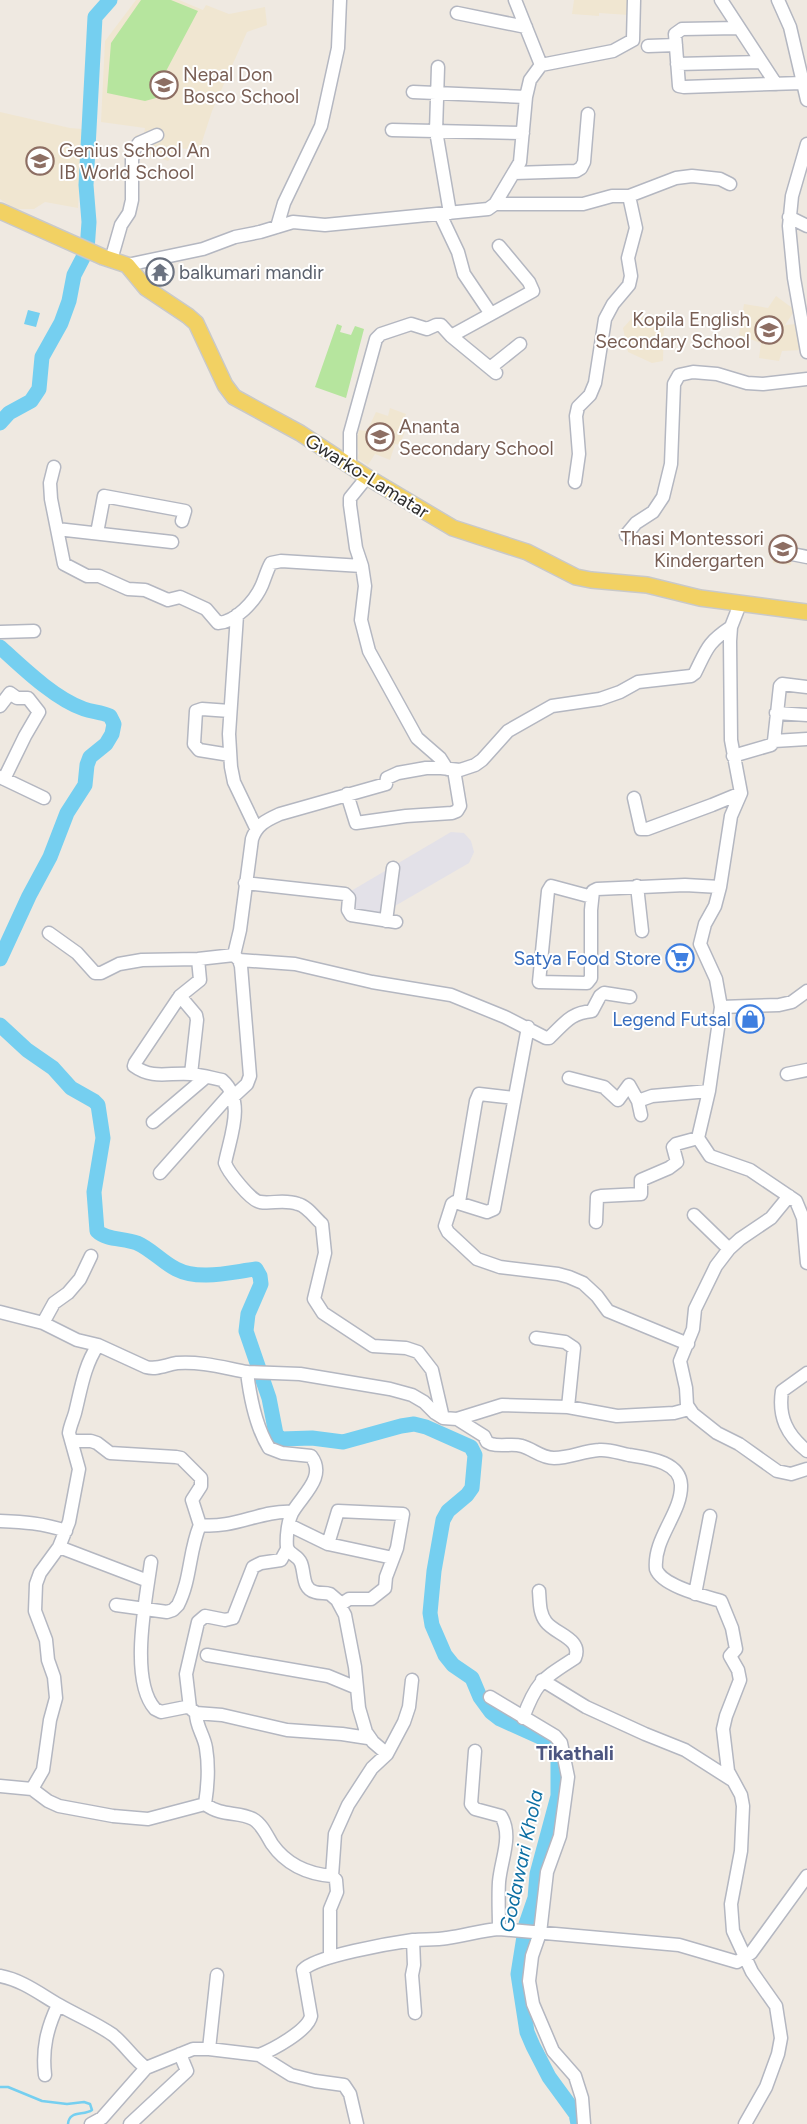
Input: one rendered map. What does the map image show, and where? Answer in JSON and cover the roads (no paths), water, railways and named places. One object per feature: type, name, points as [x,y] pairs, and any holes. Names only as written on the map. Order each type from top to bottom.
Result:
[{"type":"main road","points":[[0,211],[76,246],[127,265]]},
{"type":"main road","name":"Gwarko-Lamatar","points":[[127,265],[146,288],[196,323],[224,385],[234,397],[300,433],[367,477],[453,528],[527,552],[576,577],[647,585],[700,598],[807,612]]},
{"type":"street","points":[[277,227],[284,203],[321,126],[338,48],[340,0]]},
{"type":"street","points":[[515,0],[541,65]]},
{"type":"street","points":[[127,265],[203,250],[235,237],[292,222],[325,225],[488,209],[495,204],[520,162],[526,97],[530,80],[541,65],[613,51],[633,40],[634,0]]},
{"type":"street","points":[[721,0],[776,84]]},
{"type":"street","points":[[778,0],[790,27],[807,100]]},
{"type":"street","points":[[458,14],[526,27]]},
{"type":"street","points":[[738,28],[682,29],[675,34],[677,81],[679,86],[802,83]]},
{"type":"street","points":[[648,46],[676,45]]},
{"type":"street","points":[[677,64],[761,62]]},
{"type":"street","points":[[438,67],[436,131],[445,213],[464,274],[491,314]]},
{"type":"street","points":[[413,92],[526,97]]},
{"type":"street","points":[[514,173],[576,171],[581,168],[584,162],[588,114]]},
{"type":"street","points":[[392,130],[523,133]]},
{"type":"street","points":[[107,259],[121,225],[129,213],[132,200],[132,160],[134,150],[139,143],[157,135]]},
{"type":"street","points":[[807,144],[792,196],[789,217],[794,278],[807,352]]},
{"type":"street","points":[[495,204],[583,204],[612,196],[630,196],[676,178],[692,176],[720,179],[730,184]]},
{"type":"street","points":[[575,482],[579,454],[576,416],[578,407],[590,395],[595,383],[605,319],[613,304],[629,285],[631,276],[628,258],[636,228],[630,196]]},
{"type":"street","points":[[789,217],[807,226]]},
{"type":"street","points":[[451,336],[532,291],[529,282],[499,246]]},
{"type":"street","points":[[350,466],[350,433],[376,339],[381,334],[411,324],[427,329],[441,325],[451,336],[493,371],[520,344]]},
{"type":"street","points":[[626,535],[636,523],[653,512],[663,498],[671,464],[674,384],[679,375],[693,372],[717,374],[747,383],[763,384],[807,379]]},
{"type":"street","points":[[54,467],[50,483],[57,529],[62,560],[70,568],[87,576],[99,576],[128,589],[151,591],[164,599],[180,597],[206,609],[218,623],[223,623],[238,615],[258,592],[271,563],[281,561],[362,566]]},
{"type":"street","points":[[348,794],[356,823],[406,816],[452,813],[457,811],[460,806],[451,769],[417,738],[369,651],[361,620],[365,586],[362,566],[356,548],[350,505],[350,498],[367,477]]},
{"type":"street","points":[[97,534],[104,496],[184,511],[182,521]]},
{"type":"street","points":[[57,529],[172,542]]},
{"type":"street","points":[[792,554],[807,557]]},
{"type":"street","points":[[740,604],[731,627],[731,740],[741,792],[731,816],[720,887],[715,906],[705,924],[700,944],[716,979],[721,1007],[709,1090],[698,1138],[710,1156],[750,1170],[796,1201],[803,1218],[807,1263]]},
{"type":"street","points":[[160,1172],[233,1094],[247,1084],[250,1076],[237,958],[245,884],[256,828],[234,782],[230,755],[230,711],[238,615]]},
{"type":"street","points":[[256,828],[280,814],[386,784],[387,778],[398,773],[426,768],[451,769],[476,765],[508,731],[544,709],[562,704],[600,700],[638,682],[696,674],[706,649],[719,635],[731,627]]},
{"type":"street","points":[[0,632],[34,631]]},
{"type":"street","points":[[733,756],[771,745],[774,741],[776,713],[780,686],[782,684],[807,686]]},
{"type":"street","points":[[0,706],[10,693],[17,698],[28,698],[39,712],[2,778],[44,798]]},
{"type":"street","points":[[230,711],[202,709],[196,712],[194,744],[199,750],[230,755]]},
{"type":"street","points":[[776,713],[807,714]]},
{"type":"street","points":[[774,741],[807,738]]},
{"type":"street","points":[[634,798],[639,824],[641,828],[647,829],[741,792]]},
{"type":"street","points":[[245,884],[345,894],[349,898],[348,910],[351,915],[391,921],[393,868]]},
{"type":"street","points":[[592,897],[551,886],[548,891],[539,982],[587,983],[591,978],[590,910],[593,891],[597,889],[638,886],[685,885],[720,887]]},
{"type":"street","points":[[638,886],[642,932]]},
{"type":"street","points":[[49,933],[77,953],[95,973],[101,973],[120,964],[142,960],[237,958],[295,964],[372,982],[451,996],[528,1027],[546,1038],[549,1038],[571,1017],[579,1013],[592,1011],[600,996],[604,993],[630,997]]},
{"type":"street","points":[[198,959],[200,980],[180,996],[134,1066],[143,1073],[151,1075],[191,1074],[222,1080],[233,1094],[235,1114],[224,1163],[227,1169],[252,1199],[260,1202],[278,1201],[300,1204],[322,1224],[325,1254],[314,1299],[323,1313],[373,1346],[406,1348],[418,1352],[432,1370],[443,1418]]},
{"type":"street","points":[[721,1007],[779,1005],[792,1002],[807,991]]},
{"type":"street","points":[[180,996],[196,1015],[197,1020],[191,1074]]},
{"type":"street","points":[[528,1027],[494,1208],[487,1212],[459,1202],[452,1204],[444,1226],[477,1259],[500,1267],[569,1277],[583,1283],[597,1296],[608,1311],[688,1344]]},
{"type":"street","points":[[786,1074],[807,1070]]},
{"type":"street","points":[[153,1122],[206,1077]]},
{"type":"street","points":[[569,1078],[604,1087],[618,1100],[629,1085],[638,1101],[641,1115]]},
{"type":"street","points":[[638,1101],[673,1093],[709,1090]]},
{"type":"street","points":[[459,1202],[476,1101],[479,1094],[514,1098]]},
{"type":"street","points":[[596,1222],[597,1198],[601,1196],[641,1194],[641,1180],[669,1168],[677,1162],[673,1147],[698,1138]]},
{"type":"street","points":[[789,1196],[771,1218],[740,1238],[716,1266],[695,1309],[688,1344],[680,1360],[689,1409],[717,1433],[739,1444],[777,1471],[791,1474],[807,1469]]},
{"type":"street","points":[[694,1215],[729,1249]]},
{"type":"street","points":[[43,1323],[54,1303],[68,1293],[80,1279],[90,1256]]},
{"type":"street","points":[[0,1312],[43,1323],[77,1340],[98,1345],[137,1364],[153,1369],[176,1363],[190,1363],[248,1373],[300,1374],[390,1389],[412,1395],[424,1402],[443,1418],[456,1420],[484,1436],[487,1442],[492,1444],[522,1446],[548,1458],[568,1458],[597,1450],[606,1450],[648,1457],[674,1469],[679,1475],[681,1488],[660,1540],[656,1569],[667,1580],[695,1594],[721,1601],[736,1643],[736,1649],[730,1656],[738,1670],[740,1680],[723,1729],[728,1771],[741,1795],[743,1806],[741,1851],[732,1904],[733,1931],[744,1959],[776,2006],[781,2038],[778,2054],[766,2086],[745,2124]]},
{"type":"street","points":[[536,1338],[565,1342],[574,1348],[568,1407]]},
{"type":"street","points":[[32,1789],[43,1770],[50,1720],[56,1698],[54,1676],[48,1660],[46,1640],[35,1611],[36,1584],[40,1573],[58,1547],[66,1531],[78,1475],[78,1462],[70,1426],[85,1369],[98,1345]]},
{"type":"street","points":[[206,1804],[208,1780],[206,1746],[196,1724],[186,1674],[198,1622],[205,1616],[225,1620],[233,1618],[253,1567],[261,1563],[281,1560],[287,1549],[291,1518],[315,1479],[315,1461],[311,1456],[282,1453],[269,1448],[262,1435],[249,1393],[248,1373]]},
{"type":"street","points":[[807,1373],[782,1391],[780,1406],[787,1429],[798,1444],[807,1452]]},
{"type":"street","points":[[456,1420],[502,1405],[568,1407],[616,1416],[674,1413],[689,1409]]},
{"type":"street","points":[[72,1441],[91,1441],[101,1445],[110,1453],[181,1458],[201,1478],[201,1486],[192,1500],[200,1525],[193,1540],[190,1563],[178,1605],[173,1610],[167,1612],[116,1605]]},
{"type":"street","points":[[328,1544],[338,1511],[401,1513],[403,1516],[391,1568],[386,1577],[385,1588],[371,1599],[349,1599],[340,1605]]},
{"type":"street","points":[[200,1525],[227,1525],[276,1513],[291,1518],[328,1544],[393,1558]]},
{"type":"street","points":[[695,1594],[710,1516]]},
{"type":"street","points":[[0,1521],[30,1522],[66,1531]]},
{"type":"street","points":[[58,1547],[148,1581]]},
{"type":"street","points":[[287,1549],[290,1554],[298,1557],[305,1584],[315,1592],[330,1594],[340,1605],[345,1615],[349,1629],[359,1708],[368,1738]]},
{"type":"street","points":[[151,1562],[144,1609],[141,1660],[146,1694],[150,1704],[155,1709],[161,1712],[186,1707],[193,1711],[222,1715],[287,1730],[368,1738],[387,1754]]},
{"type":"street","points":[[523,1718],[532,1694],[542,1680],[575,1658],[577,1653],[576,1647],[571,1640],[546,1622],[541,1613],[538,1591]]},
{"type":"street","points":[[207,1656],[328,1676],[357,1688]]},
{"type":"street","points":[[332,1876],[335,1834],[343,1816],[372,1768],[387,1754],[404,1722],[409,1707],[412,1680]]},
{"type":"street","points":[[542,1680],[586,1707],[685,1750],[732,1780]]},
{"type":"street","points":[[490,1697],[555,1736],[561,1743],[568,1777],[560,1836],[547,1872],[529,1981],[533,2004],[553,2051],[574,2076],[582,2098],[584,2124]]},
{"type":"street","points":[[475,1752],[471,1804],[475,1809],[501,1816],[506,1824],[507,1836],[499,1882],[503,1930]]},
{"type":"street","points":[[0,1787],[32,1789],[48,1801],[59,1806],[136,1819],[154,1818],[206,1804]]},
{"type":"street","points":[[206,1804],[212,1809],[254,1820],[274,1846],[300,1868],[314,1874],[332,1876],[336,1880],[337,1892],[330,1909],[330,1957]]},
{"type":"street","points":[[258,2055],[299,2032],[309,2022],[310,2016],[303,1970],[330,1957],[412,1940],[447,1938],[482,1930],[503,1930],[679,1945],[737,1962],[744,1959],[755,1948],[807,1876]]},
{"type":"street","points":[[412,1940],[415,2013]]},
{"type":"street","points":[[0,1976],[19,1982],[114,2036],[134,2059],[146,2068]]},
{"type":"street","points":[[209,2049],[217,1976]]},
{"type":"street","points":[[46,2075],[44,2051],[47,2031],[58,2005]]},
{"type":"street","points":[[91,2124],[102,2118],[146,2068],[193,2049],[209,2049],[258,2055],[292,2075],[315,2081],[344,2085],[350,2094],[357,2124]]},
{"type":"street","points":[[130,2124],[187,2072],[180,2054]]},
{"type":"water","points":[[28,310],[40,313],[36,327],[24,324]]},
{"type":"waterway","name":"Godawari Khola","points":[[0,423],[9,413],[31,401],[39,389],[42,357],[61,323],[69,301],[74,275],[87,250],[89,222],[86,185],[95,17],[110,0]]},
{"type":"waterway","name":"Godawari Khola","points":[[0,647],[51,691],[84,709],[110,716],[114,724],[112,734],[106,744],[90,757],[87,765],[85,785],[67,813],[50,857],[29,896],[0,959]]},
{"type":"waterway","name":"Godawari Khola","points":[[0,1025],[27,1050],[53,1068],[71,1088],[98,1105],[103,1138],[94,1192],[97,1231],[105,1236],[137,1243],[185,1273],[215,1275],[256,1269],[260,1276],[261,1284],[248,1314],[246,1331],[269,1398],[276,1434],[281,1439],[312,1438],[343,1442],[414,1424],[426,1427],[471,1447],[475,1455],[472,1488],[467,1495],[448,1511],[443,1520],[434,1571],[430,1613],[432,1625],[445,1655],[453,1665],[472,1678],[480,1697],[491,1712],[500,1719],[551,1742],[557,1748],[558,1796],[537,1874],[535,1898],[526,1924],[518,1974],[527,2032],[549,2077],[576,2114],[578,2124]]},
{"type":"waterway","points":[[0,2087],[8,2087],[42,2101],[67,2104],[84,2102],[90,2104],[92,2110],[74,2115],[68,2124]]},
{"type":"place","name":"Nepal Don Bosco School","points":[[164,85]]},
{"type":"place","name":"Genius School An IB World School","points":[[40,161]]},
{"type":"place","name":"balkumari mandir","points":[[160,272]]},
{"type":"place","name":"Kopila English Secondary School","points":[[769,330]]},
{"type":"place","name":"Ananta Secondary School","points":[[380,437]]},
{"type":"place","name":"Thasi Montessori Kindergarten","points":[[783,549]]},
{"type":"place","name":"Satya Food Store","points":[[680,958]]},
{"type":"place","name":"Legend Futsal","points":[[750,1019]]},
{"type":"district","name":"Tikathali","points":[[575,1753]]}]
